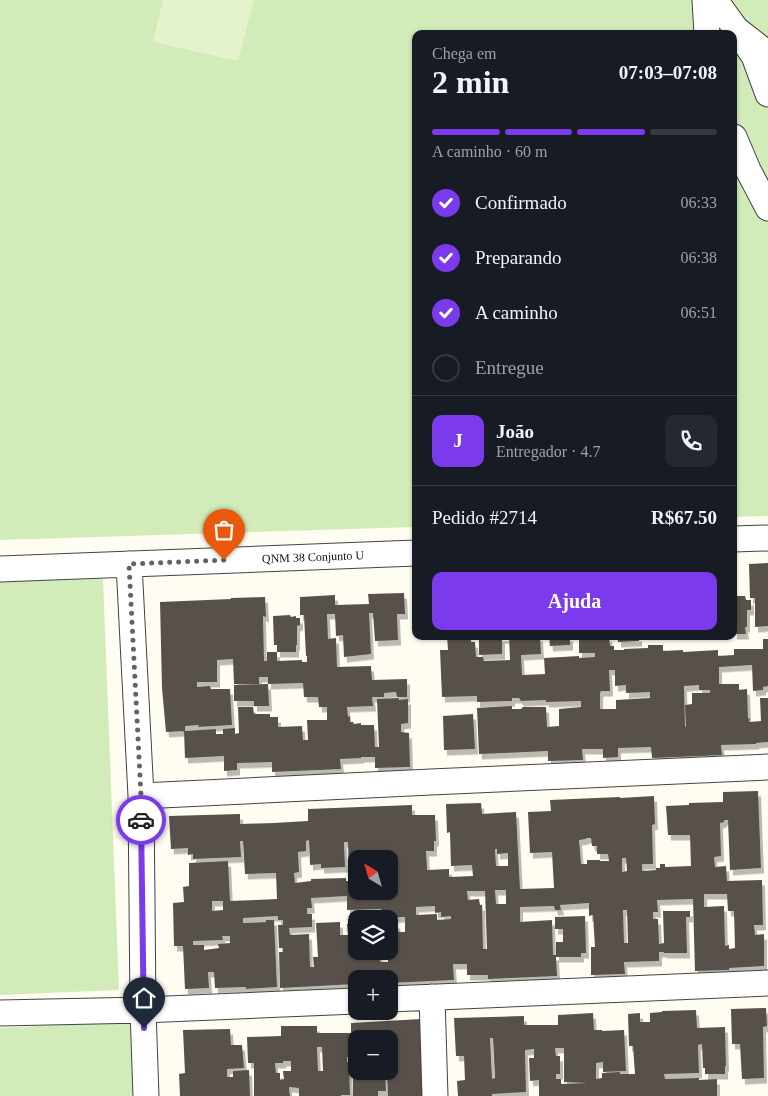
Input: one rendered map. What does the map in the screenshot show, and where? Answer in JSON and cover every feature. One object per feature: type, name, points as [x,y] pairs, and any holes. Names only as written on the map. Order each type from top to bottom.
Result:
[{"type":"street","points":[[705,0],[707,30]]},
{"type":"street","points":[[715,0],[737,30]]},
{"type":"street","points":[[737,30],[763,60],[768,94]]},
{"type":"street","points":[[737,144],[768,208]]},
{"type":"street","points":[[737,539],[768,538]]},
{"type":"street","name":"QNM 38 Conjunto U","points":[[0,569],[412,552]]},
{"type":"street","points":[[129,564],[141,796],[143,1010],[146,1096]]},
{"type":"street","points":[[141,796],[768,767]]},
{"type":"street","points":[[398,999],[768,983]]},
{"type":"street","points":[[432,997],[435,1096]]},
{"type":"street","points":[[0,1013],[143,1010],[348,1001]]},
{"type":"green space","points":[[0,0],[768,0],[768,516],[737,517],[737,30],[412,30],[412,527],[0,540]]},
{"type":"green space","points":[[163,0],[254,0],[238,61],[153,42]]},
{"type":"green space","points":[[103,579],[119,990],[0,995],[0,580]]},
{"type":"green space","points":[[134,1021],[137,1096],[0,1096],[0,1028]]},
{"type":"building","points":[[768,563],[768,626],[755,627],[755,598],[750,598],[749,564]]},
{"type":"building","points":[[404,593],[405,614],[397,614],[398,640],[375,641],[373,613],[369,613],[371,654],[344,657],[343,635],[336,636],[335,614],[327,614],[328,639],[336,638],[337,667],[371,666],[372,680],[407,679],[407,697],[397,697],[396,692],[384,693],[384,697],[372,697],[373,706],[347,707],[350,722],[354,724],[361,723],[361,725],[374,725],[375,747],[379,747],[377,699],[408,699],[408,723],[401,724],[401,732],[409,733],[410,767],[375,768],[375,757],[361,757],[340,759],[341,769],[272,772],[272,762],[237,763],[237,770],[224,771],[224,756],[185,758],[184,731],[166,732],[162,688],[160,602],[265,597],[266,617],[263,616],[264,661],[267,661],[267,652],[277,652],[277,661],[302,660],[302,662],[307,662],[304,615],[300,615],[300,597],[335,595],[335,605],[369,604],[368,594]],"holes":[[[233,659],[234,684],[259,684],[259,677],[268,677],[268,684],[303,683],[304,697],[318,697],[319,707],[327,707],[327,720],[307,720],[308,740],[303,740],[302,726],[278,727],[278,717],[270,717],[270,714],[254,714],[253,707],[238,707],[239,733],[235,734],[235,728],[223,729],[223,734],[216,734],[216,729],[185,731],[185,726],[232,725],[230,689],[211,689],[210,686],[197,687],[197,682],[217,682],[217,660]]]},
{"type":"building","points":[[737,596],[745,596],[746,600],[751,600],[751,610],[747,610],[746,634],[737,634]]},
{"type":"building","points":[[290,615],[291,617],[296,616],[296,618],[300,618],[300,625],[297,626],[296,652],[277,652],[277,645],[274,645],[273,616]]},
{"type":"building","points":[[763,639],[768,639],[768,686],[763,687],[763,690],[753,691],[752,665],[719,667],[719,684],[739,684],[739,690],[747,689],[749,722],[761,721],[760,698],[768,698],[768,742],[721,745],[722,755],[652,758],[651,747],[618,748],[618,757],[603,758],[603,749],[582,749],[583,760],[548,761],[548,751],[479,754],[477,708],[512,706],[512,709],[521,709],[523,707],[546,707],[547,727],[559,726],[559,709],[581,707],[581,701],[521,701],[519,698],[512,698],[512,701],[477,702],[477,696],[442,697],[440,650],[448,650],[447,640],[471,640],[471,642],[475,642],[476,657],[483,657],[484,661],[510,660],[509,640],[540,640],[541,654],[521,655],[522,675],[545,674],[544,658],[595,657],[595,653],[579,653],[579,640],[609,640],[610,646],[614,646],[614,650],[648,648],[648,645],[663,645],[663,651],[718,650],[718,656],[734,655],[734,649],[763,649]],"holes":[[[609,670],[615,670],[615,686],[626,685],[626,693],[650,692],[650,698],[616,700],[616,709],[600,709],[600,693],[601,691],[610,691]],[[699,685],[699,690],[710,690],[710,693],[692,693],[692,704],[685,705],[686,727],[684,686]]]},
{"type":"building","points":[[479,640],[502,640],[502,654],[479,655]]},
{"type":"building","points":[[549,640],[570,640],[570,645],[550,646]]},
{"type":"building","points":[[618,640],[639,640],[639,641],[618,642]]},
{"type":"building","points":[[268,684],[269,706],[254,706],[254,701],[234,701],[234,685]]},
{"type":"building","points":[[473,714],[475,749],[444,750],[443,716]]},
{"type":"building","points":[[758,791],[761,868],[730,870],[728,820],[720,823],[721,856],[714,857],[715,867],[726,866],[727,881],[762,880],[763,925],[754,925],[755,935],[764,934],[764,966],[695,971],[693,899],[657,900],[658,912],[653,912],[653,919],[658,919],[659,944],[664,943],[663,911],[690,911],[690,917],[686,917],[687,953],[659,952],[659,961],[624,962],[625,974],[591,975],[591,947],[595,947],[593,915],[589,916],[589,903],[560,905],[561,910],[555,910],[554,906],[520,907],[520,922],[552,920],[553,955],[556,955],[556,942],[563,942],[563,929],[555,929],[555,917],[585,916],[586,953],[581,953],[581,957],[556,957],[557,976],[488,979],[488,975],[467,975],[467,964],[453,964],[454,980],[398,983],[398,970],[348,970],[348,984],[280,988],[279,952],[283,952],[283,948],[279,948],[278,925],[283,925],[283,920],[278,920],[278,916],[243,918],[243,923],[274,920],[277,987],[215,988],[214,972],[208,972],[209,988],[185,989],[183,946],[174,946],[173,903],[184,902],[183,887],[189,886],[189,863],[228,861],[230,901],[277,899],[276,873],[245,874],[243,841],[240,841],[241,857],[193,859],[193,854],[188,855],[188,848],[171,849],[169,816],[240,814],[240,824],[274,823],[308,821],[308,809],[412,805],[412,815],[435,815],[436,841],[434,841],[434,851],[426,851],[427,870],[449,869],[449,877],[473,876],[472,865],[451,866],[450,832],[447,833],[446,804],[481,803],[482,814],[516,812],[520,889],[554,888],[552,852],[530,853],[528,812],[551,811],[550,800],[654,796],[655,824],[652,825],[653,864],[642,864],[642,871],[656,870],[656,868],[660,868],[660,864],[665,864],[665,867],[691,866],[690,835],[668,835],[666,806],[723,802],[723,792]],"holes":[[[591,838],[592,846],[597,846],[597,854],[608,854],[609,861],[587,860],[587,864],[581,864],[579,840]],[[495,849],[497,849],[497,854],[508,853],[508,866],[496,866]],[[622,858],[626,858],[627,871],[622,872]],[[495,890],[506,890],[506,904],[496,904]],[[467,891],[485,891],[487,949],[483,949],[482,905],[480,905],[479,899],[468,900]],[[704,894],[727,894],[728,911],[734,911],[735,948],[729,949],[729,945],[725,946],[724,906],[704,907]],[[212,901],[223,901],[223,910],[212,911]],[[435,906],[435,913],[441,912],[441,917],[451,916],[451,919],[437,920],[437,914],[416,915],[416,907]],[[623,910],[627,910],[628,943],[624,943]],[[222,936],[230,936],[230,943],[218,944],[219,948],[204,950],[204,945],[193,945],[193,941],[223,940]]]},
{"type":"building","points":[[766,1008],[767,1026],[763,1027],[764,1078],[742,1079],[740,1044],[732,1044],[731,1009]]},
{"type":"building","points":[[696,1010],[697,1028],[725,1027],[725,1074],[705,1074],[702,1044],[698,1045],[699,1073],[664,1074],[665,1079],[717,1079],[717,1096],[539,1096],[539,1080],[530,1081],[529,1058],[534,1058],[534,1049],[525,1050],[526,1092],[492,1094],[492,1096],[458,1096],[457,1081],[465,1080],[464,1056],[456,1056],[454,1018],[524,1016],[524,1025],[558,1025],[558,1015],[593,1013],[594,1030],[624,1030],[626,1071],[603,1072],[603,1062],[596,1063],[596,1079],[602,1078],[602,1073],[620,1072],[620,1074],[635,1074],[633,1046],[629,1046],[628,1014],[640,1013],[640,1022],[650,1022],[650,1013]],"holes":[[[490,1038],[493,1038],[495,1078],[492,1079]],[[555,1048],[564,1048],[564,1082],[587,1083],[561,1084],[561,1079],[556,1079],[556,1074],[560,1074],[560,1056],[556,1056]]]},
{"type":"building","points":[[421,1019],[423,1096],[388,1096],[387,1080],[398,1080],[398,1030],[351,1030],[351,1023]]},
{"type":"building","points":[[281,1026],[317,1026],[317,1033],[348,1033],[347,1062],[350,1095],[299,1096],[299,1088],[289,1087],[290,1096],[254,1096],[254,1063],[248,1063],[247,1037],[281,1036]],"holes":[[[317,1047],[322,1047],[323,1071],[318,1071]],[[291,1061],[291,1071],[283,1071],[284,1079],[280,1080],[280,1073],[276,1073],[275,1063]]]},
{"type":"building","points":[[230,1029],[231,1045],[242,1045],[244,1068],[227,1069],[227,1077],[233,1077],[233,1071],[249,1070],[250,1096],[180,1096],[179,1074],[185,1073],[183,1030]]},
{"type":"building","points":[[353,1080],[385,1080],[386,1091],[378,1091],[378,1096],[353,1096]]},
{"type":"way so far","points":[[141,820],[129,564],[224,560]]},
{"type":"route","points":[[141,820],[144,1028]]}]
